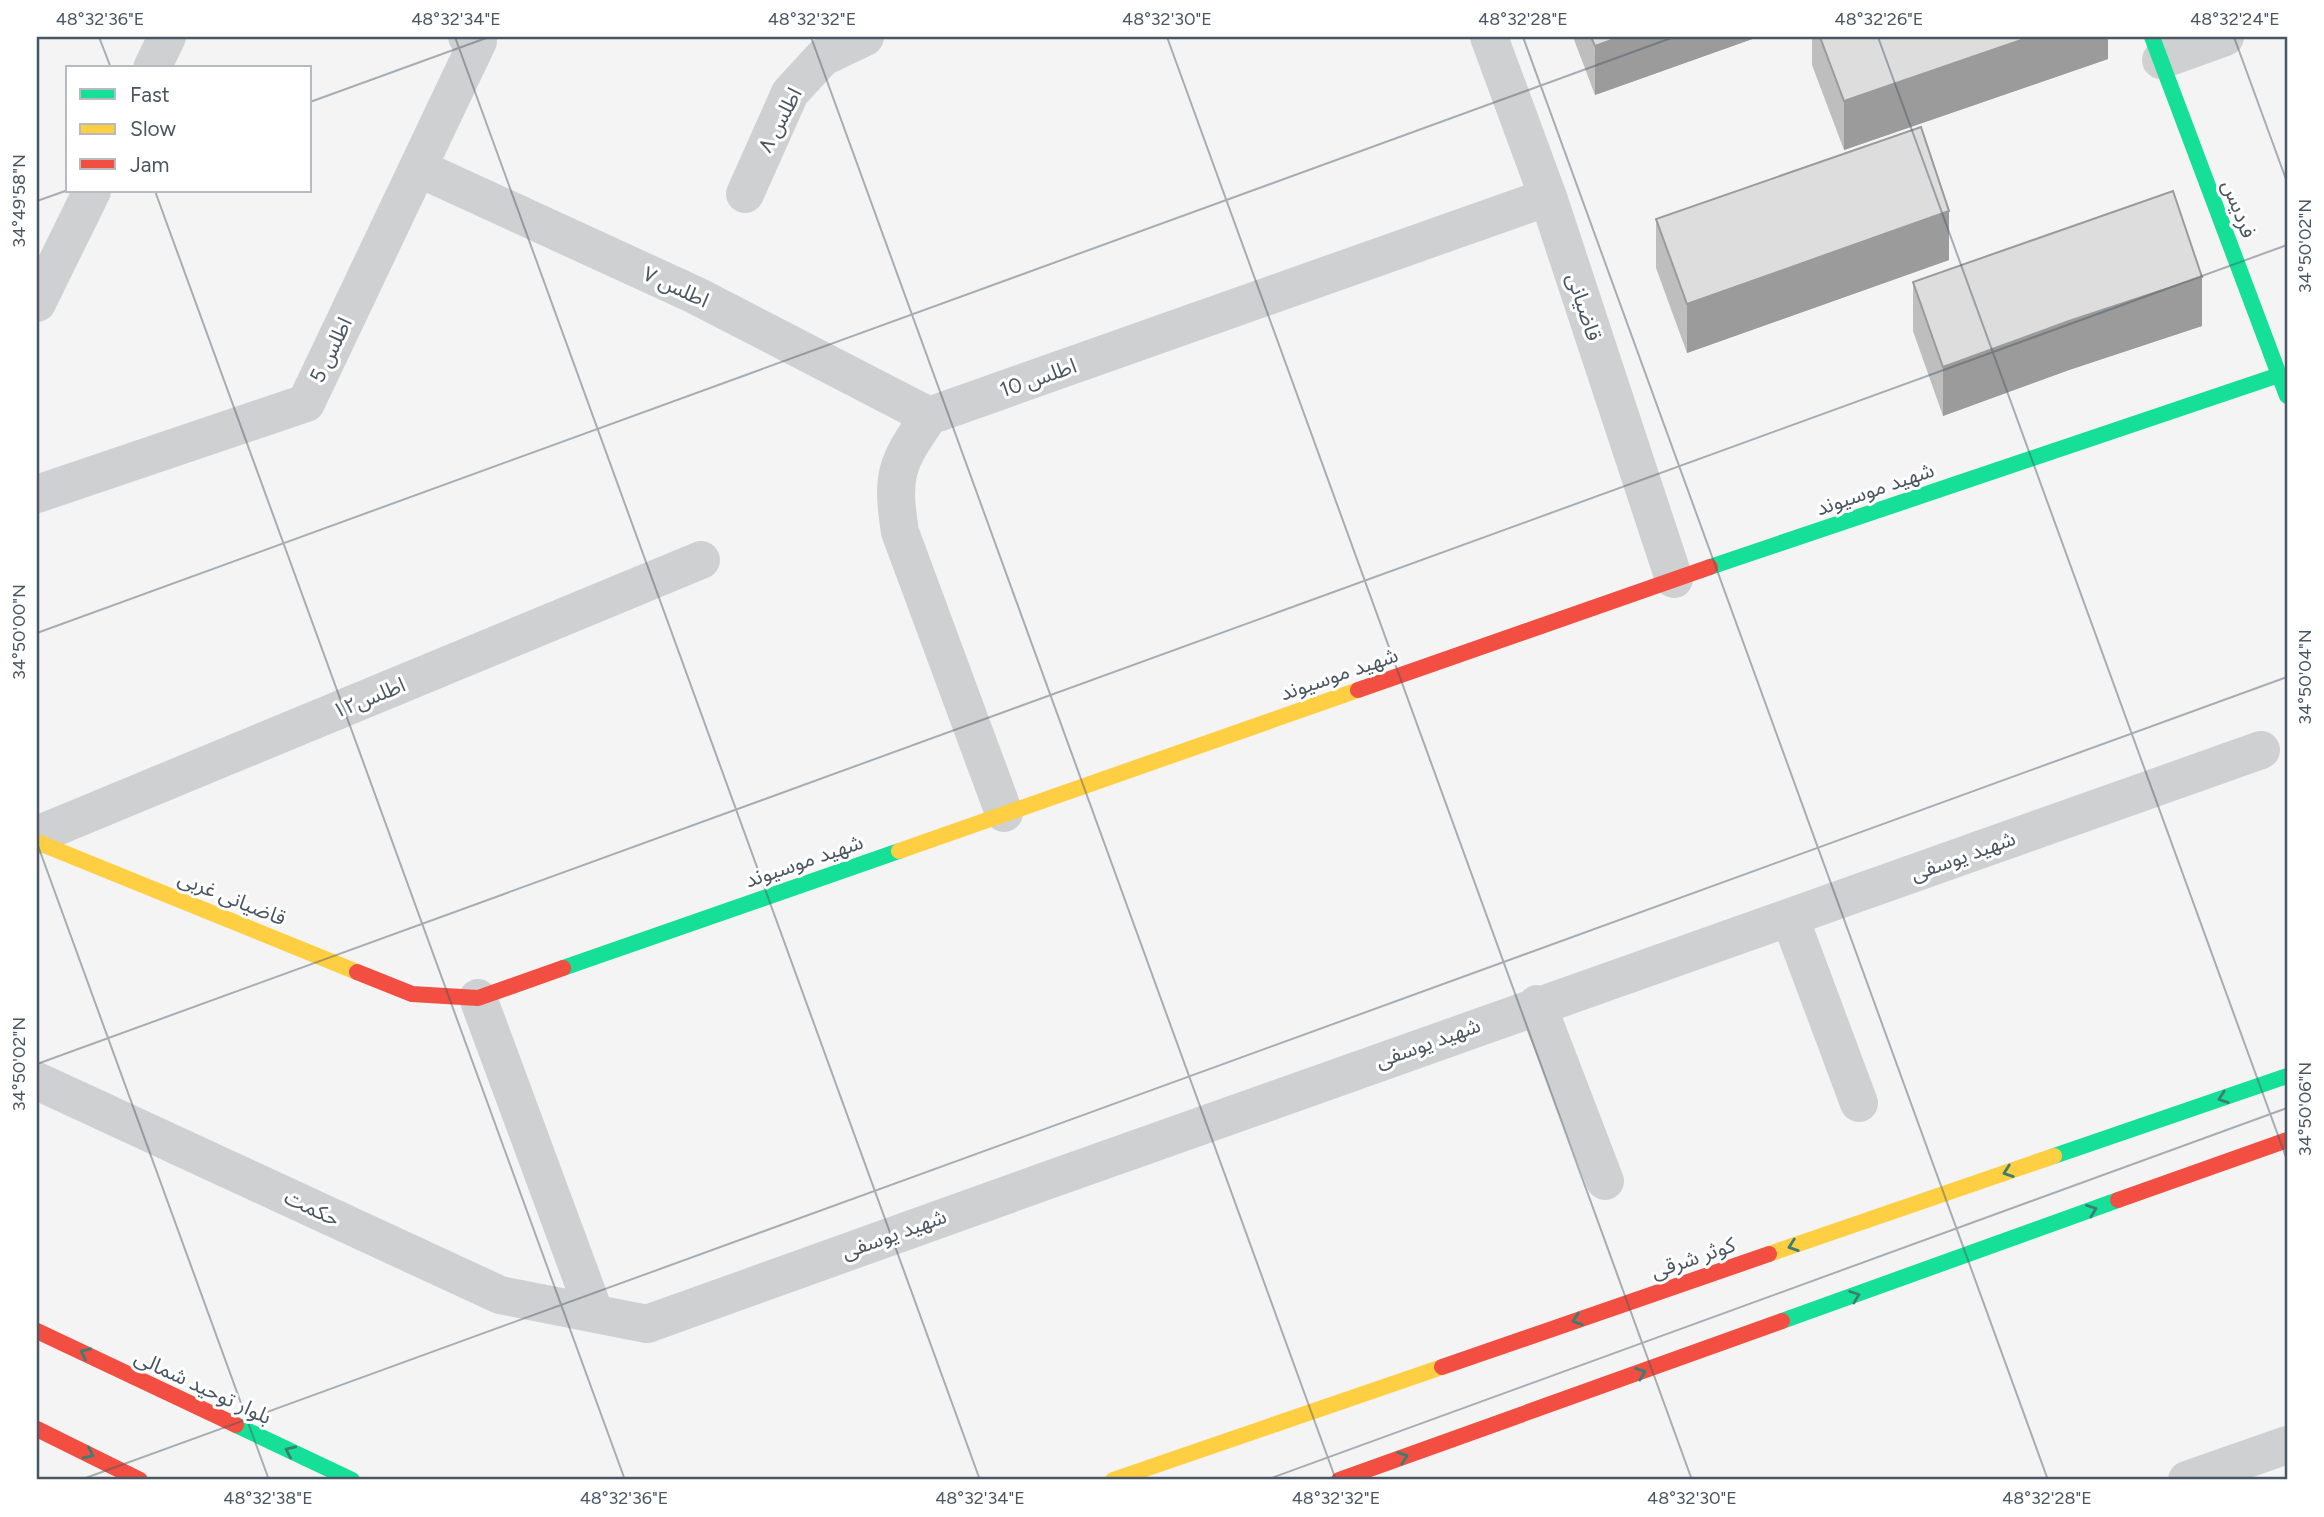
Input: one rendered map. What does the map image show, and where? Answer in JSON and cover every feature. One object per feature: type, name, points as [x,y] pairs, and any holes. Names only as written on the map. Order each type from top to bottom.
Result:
[{"type":"street","points":[[153,66],[167,37]]},
{"type":"street","name":"اطلس ۸","points":[[746,194],[790,93],[823,57],[865,37]]},
{"type":"street","name":"قاضیانی","points":[[1489,37],[1548,197],[1674,579]]},
{"type":"street","points":[[2157,48],[2225,37]]},
{"type":"street","name":"اطلس 5","points":[[37,495],[306,403],[418,169],[473,39]]},
{"type":"street","name":"فردیس","points":[[2157,48],[2285,381]]},
{"type":"street","name":"اطلس ۷","points":[[418,169],[695,295],[929,416]]},
{"type":"street","points":[[37,303],[92,192]]},
{"type":"street","name":"اطلس 10","points":[[929,416],[1548,197]]},
{"type":"street","name":"شهید موسیوند","points":[[412,994],[478,998],[1674,579],[2285,381]]},
{"type":"street","points":[[929,416],[900,457],[894,496],[900,532],[1004,813]]},
{"type":"street","name":"اطلس۱۲","points":[[37,835],[701,560]]},
{"type":"street","name":"شهید یوسفی","points":[[595,1314],[647,1324],[1536,1004],[1790,918],[2261,750]]},
{"type":"street","name":"قاضیانی غربی","points":[[37,842],[412,994]]},
{"type":"street","points":[[1790,918],[1859,1103]]},
{"type":"street","points":[[478,998],[595,1314]]},
{"type":"street","points":[[1536,1004],[1605,1181]]},
{"type":"street","name":"کوثر شرقی","points":[[1113,1480],[2287,1076]]},
{"type":"street","name":"حکمت","points":[[37,1081],[500,1295],[595,1314]]},
{"type":"street","points":[[1339,1480],[2287,1140]]},
{"type":"street","name":"بلوار توحید شمالی","points":[[37,1331],[352,1480]]},
{"type":"street","points":[[37,1429],[140,1480]]},
{"type":"street","points":[[2187,1480],[2287,1445]]},
{"type":"building","points":[[1591,37],[1620,37],[1595,46]]},
{"type":"building","points":[[1820,37],[2030,37],[1844,101]]},
{"type":"building","points":[[1921,127],[1949,211],[1687,304],[1656,219]]},
{"type":"building","points":[[2173,191],[2202,277],[1943,367],[1913,282]]},
{"type":"traffic: fast","points":[[2152,37],[2287,396]]},
{"type":"traffic: fast","points":[[1710,567],[2279,375]]},
{"type":"traffic: fast","points":[[563,968],[899,851]]},
{"type":"traffic: fast","points":[[2054,1156],[2287,1076]]},
{"type":"traffic: fast","points":[[1782,1321],[2118,1200]]},
{"type":"traffic: fast","points":[[236,1425],[352,1480]]},
{"type":"traffic: slow","points":[[899,851],[1358,690]]},
{"type":"traffic: slow","points":[[37,842],[357,972]]},
{"type":"traffic: slow","points":[[1769,1254],[2054,1156]]},
{"type":"traffic: slow","points":[[1113,1480],[1442,1367]]},
{"type":"traffic: jam","points":[[1358,690],[1710,567]]},
{"type":"traffic: jam","points":[[357,972],[412,994],[478,998],[563,968]]},
{"type":"traffic: jam","points":[[2118,1200],[2287,1140]]},
{"type":"traffic: jam","points":[[1442,1367],[1769,1254]]},
{"type":"traffic: jam","points":[[1339,1480],[1782,1321]]},
{"type":"traffic: jam","points":[[37,1331],[236,1425]]},
{"type":"traffic: jam","points":[[37,1429],[140,1480]]}]
